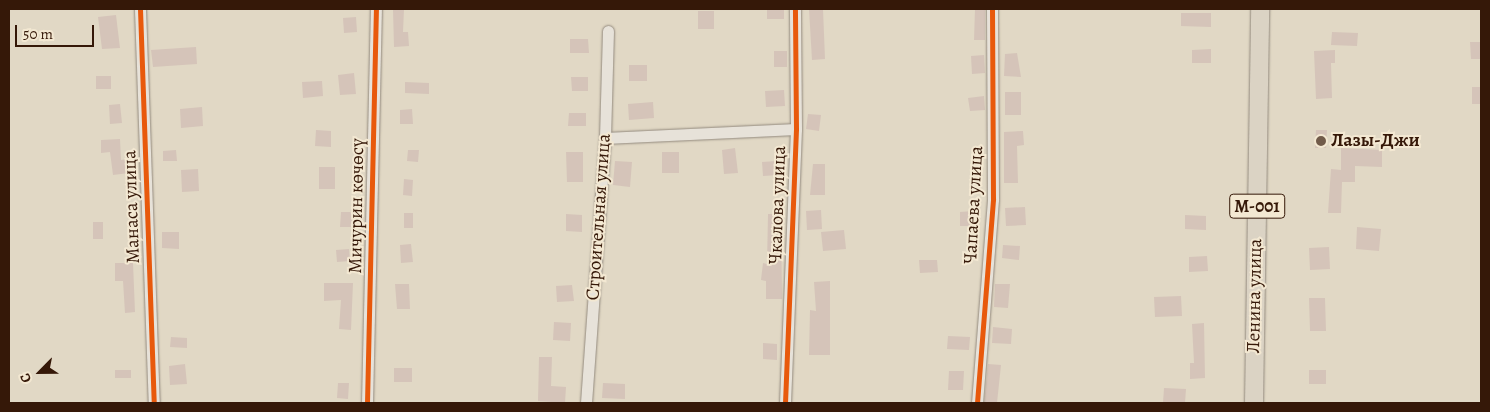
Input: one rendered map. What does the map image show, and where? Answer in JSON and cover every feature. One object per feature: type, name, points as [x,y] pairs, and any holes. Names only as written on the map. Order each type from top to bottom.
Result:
[{"type":"main road","name":"Ленина улица","points":[[1254,403],[1260,9]]},
{"type":"street","name":"Манаса улица","points":[[140,9],[154,403]]},
{"type":"street","name":"Мичурин көчөсү","points":[[367,403],[376,9]]},
{"type":"street","name":"Чкалова улица","points":[[785,403],[796,129],[796,9]]},
{"type":"street","name":"Чапаева улица","points":[[976,403],[993,200],[992,9]]},
{"type":"street","name":"Строительная улица","points":[[586,403],[606,138],[608,31]]},
{"type":"street","points":[[606,138],[796,129]]},
{"type":"building","points":[[393,9],[404,9],[403,32],[408,32],[409,46],[394,47]]},
{"type":"building","points":[[767,9],[784,9],[784,19],[767,19]]},
{"type":"building","points":[[809,9],[823,9],[825,59],[812,60]]},
{"type":"building","points":[[975,9],[985,9],[985,40],[974,40]]},
{"type":"building","points":[[698,11],[714,11],[714,29],[698,29]]},
{"type":"building","points":[[1181,13],[1211,13],[1211,27],[1181,26]]},
{"type":"building","points":[[116,15],[120,48],[102,49],[98,17]]},
{"type":"building","points":[[356,17],[357,32],[344,33],[343,18]]},
{"type":"building","points":[[1332,32],[1358,33],[1357,46],[1331,45]]},
{"type":"building","points":[[570,39],[588,39],[589,53],[570,53]]},
{"type":"building","points":[[1470,42],[1481,42],[1481,59],[1471,59]]},
{"type":"building","points":[[196,47],[197,64],[153,67],[151,50]]},
{"type":"building","points":[[1211,49],[1211,63],[1192,63],[1192,50]]},
{"type":"building","points":[[1335,50],[1335,63],[1331,63],[1332,98],[1316,99],[1314,51]]},
{"type":"building","points":[[774,51],[787,51],[787,67],[774,67]]},
{"type":"building","points":[[1017,53],[1021,77],[1004,76],[1005,54]]},
{"type":"building","points":[[984,55],[985,73],[972,74],[971,56]]},
{"type":"building","points":[[629,65],[647,65],[647,81],[629,81]]},
{"type":"building","points":[[354,73],[356,94],[340,95],[338,75]]},
{"type":"building","points":[[96,76],[111,76],[111,89],[96,89]]},
{"type":"building","points":[[571,77],[588,77],[588,91],[572,91]]},
{"type":"building","points":[[322,81],[323,96],[303,98],[302,82]]},
{"type":"building","points":[[405,82],[429,83],[429,94],[405,93]]},
{"type":"building","points":[[1472,87],[1481,87],[1481,104],[1472,104]]},
{"type":"building","points":[[784,90],[785,106],[766,107],[765,91]]},
{"type":"building","points":[[1005,92],[1021,92],[1021,115],[1005,115]]},
{"type":"building","points":[[984,96],[985,110],[970,111],[968,98]]},
{"type":"building","points":[[653,102],[654,118],[629,120],[628,104]]},
{"type":"building","points":[[120,104],[122,123],[110,124],[109,105]]},
{"type":"building","points":[[202,107],[203,126],[181,128],[180,109]]},
{"type":"building","points":[[412,109],[413,124],[400,124],[400,110]]},
{"type":"building","points":[[569,113],[586,113],[586,126],[568,126]]},
{"type":"building","points":[[808,114],[821,115],[819,131],[806,129]]},
{"type":"building","points":[[316,130],[331,131],[331,147],[315,146]]},
{"type":"building","points":[[1316,130],[1327,130],[1326,148],[1315,148]]},
{"type":"building","points":[[1023,131],[1024,145],[1017,146],[1018,183],[1004,183],[1004,132]]},
{"type":"building","points":[[120,139],[121,160],[127,159],[129,173],[113,175],[110,152],[101,153],[101,140]]},
{"type":"building","points":[[735,148],[738,173],[724,174],[722,150]]},
{"type":"building","points":[[1341,148],[1382,150],[1382,167],[1355,166],[1355,182],[1342,182],[1341,213],[1328,213],[1331,169],[1341,170]]},
{"type":"building","points":[[176,150],[177,161],[163,161],[163,151]]},
{"type":"building","points":[[408,150],[419,150],[418,162],[407,161]]},
{"type":"building","points":[[566,152],[583,152],[583,182],[567,182]]},
{"type":"building","points":[[662,152],[679,152],[679,173],[662,173]]},
{"type":"building","points":[[615,161],[632,162],[630,187],[613,185]]},
{"type":"building","points":[[777,161],[778,175],[763,176],[762,162]]},
{"type":"building","points":[[813,164],[825,164],[825,195],[810,195]]},
{"type":"building","points":[[319,167],[335,167],[335,189],[319,189]]},
{"type":"building","points":[[198,169],[199,191],[182,192],[181,170]]},
{"type":"building","points":[[404,179],[413,180],[412,196],[403,195]]},
{"type":"building","points":[[1025,207],[1026,225],[1006,226],[1005,208]]},
{"type":"building","points":[[821,210],[822,229],[807,230],[806,211]]},
{"type":"building","points":[[973,211],[974,226],[960,226],[960,212]]},
{"type":"building","points":[[341,212],[353,212],[353,227],[340,227]]},
{"type":"building","points":[[404,213],[413,213],[413,228],[404,228]]},
{"type":"building","points":[[566,214],[582,215],[582,232],[566,231]]},
{"type":"building","points":[[768,214],[781,214],[782,299],[766,299],[766,281],[761,280],[763,263],[767,264]]},
{"type":"building","points":[[1185,215],[1206,216],[1206,230],[1185,229]]},
{"type":"building","points":[[93,222],[103,222],[103,239],[93,239]]},
{"type":"building","points":[[1357,227],[1381,229],[1379,251],[1356,249]]},
{"type":"building","points":[[844,230],[846,249],[823,251],[821,232]]},
{"type":"building","points":[[162,232],[179,232],[179,249],[162,248]]},
{"type":"building","points":[[411,244],[413,262],[401,263],[400,245]]},
{"type":"building","points":[[1003,245],[1020,246],[1019,260],[1002,258]]},
{"type":"building","points":[[1329,247],[1330,269],[1310,270],[1309,248]]},
{"type":"building","points":[[349,249],[350,261],[337,262],[336,250]]},
{"type":"building","points":[[1207,256],[1208,271],[1189,272],[1189,257]]},
{"type":"building","points":[[919,260],[937,260],[938,272],[920,273]]},
{"type":"building","points":[[115,263],[133,263],[135,312],[125,313],[123,281],[115,281]]},
{"type":"building","points":[[830,281],[830,355],[809,355],[810,310],[816,311],[814,282]]},
{"type":"building","points":[[324,283],[353,283],[351,330],[339,329],[341,300],[324,301]]},
{"type":"building","points":[[395,284],[409,284],[410,309],[397,309]]},
{"type":"building","points":[[995,284],[1010,284],[1008,308],[994,307]]},
{"type":"building","points":[[572,285],[574,301],[557,302],[556,286]]},
{"type":"building","points":[[1181,296],[1182,316],[1155,317],[1154,297]]},
{"type":"building","points":[[1309,298],[1325,298],[1326,331],[1310,331]]},
{"type":"building","points":[[554,322],[571,323],[570,341],[553,340]]},
{"type":"building","points":[[1204,323],[1205,378],[1190,379],[1190,363],[1194,363],[1192,324]]},
{"type":"building","points":[[993,327],[1012,329],[1011,344],[992,343]]},
{"type":"building","points":[[948,336],[970,337],[969,350],[947,349]]},
{"type":"building","points":[[171,337],[187,338],[187,348],[170,347]]},
{"type":"building","points":[[763,343],[777,344],[777,360],[763,359]]},
{"type":"building","points":[[539,357],[552,357],[551,386],[566,387],[565,403],[538,401]]},
{"type":"building","points":[[185,364],[187,384],[170,385],[169,366]]},
{"type":"building","points":[[988,364],[1001,365],[997,403],[984,403]]},
{"type":"building","points":[[394,368],[412,368],[412,382],[394,382]]},
{"type":"building","points":[[115,370],[131,370],[131,378],[115,378]]},
{"type":"building","points":[[1309,370],[1326,370],[1326,384],[1309,384]]},
{"type":"building","points":[[949,371],[964,371],[963,390],[948,390]]},
{"type":"building","points":[[338,383],[349,383],[348,399],[337,398]]},
{"type":"building","points":[[603,383],[625,384],[625,399],[602,398]]},
{"type":"building","points":[[1164,388],[1186,389],[1185,403],[1163,403]]},
{"type":"cycle path","points":[[140,9],[154,403]]},
{"type":"cycle path","points":[[367,403],[376,9]]},
{"type":"cycle path","points":[[785,403],[796,129],[795,9]]},
{"type":"cycle path","points":[[977,403],[993,199],[992,9]]},
{"type":"place","name":"Лазы-Джи","points":[[1321,141]]}]
